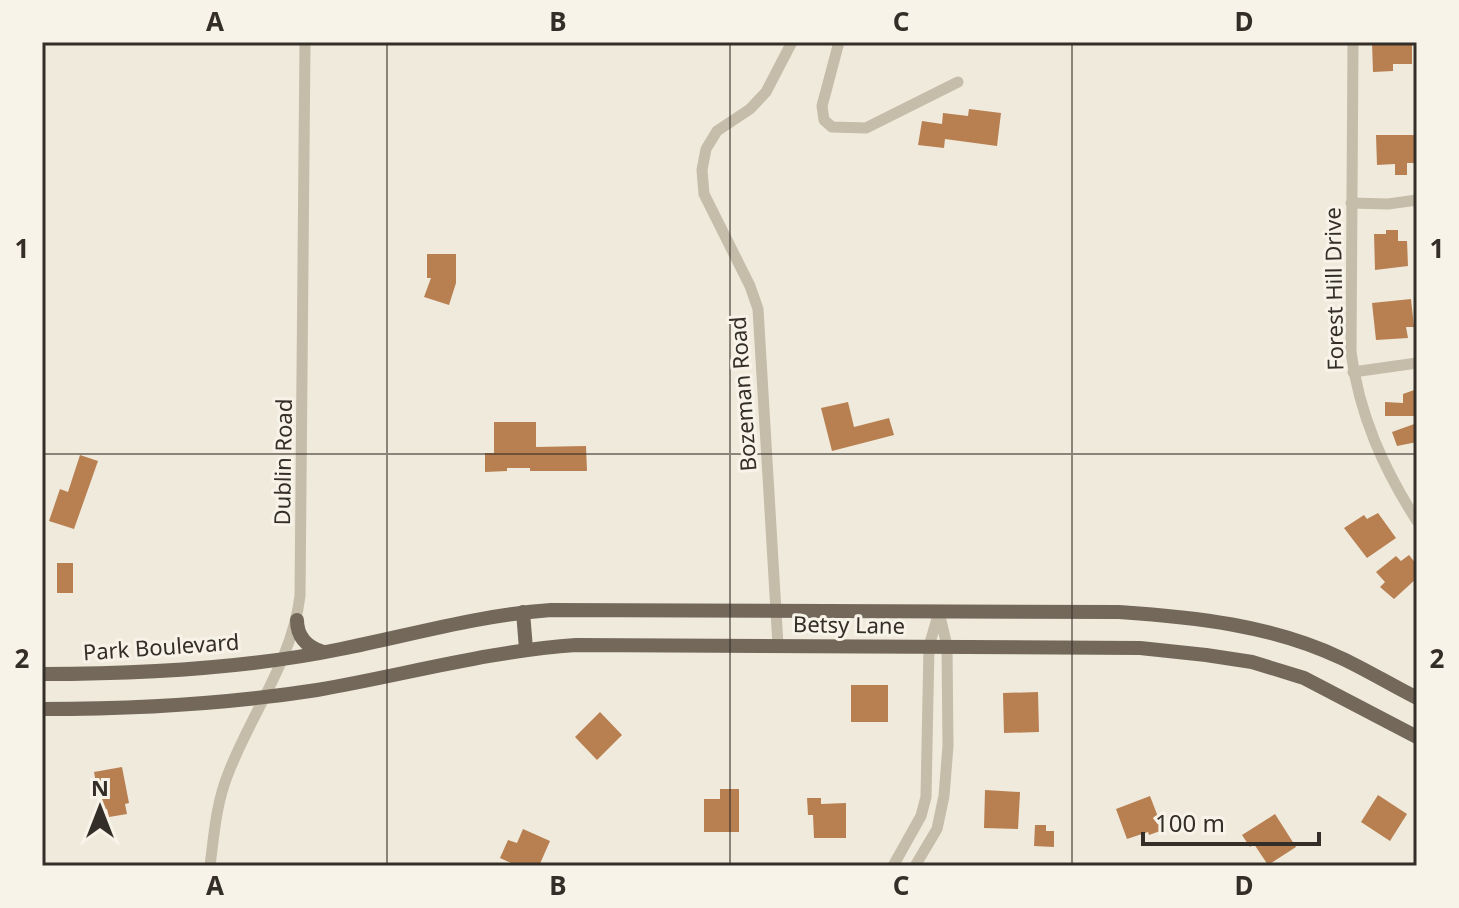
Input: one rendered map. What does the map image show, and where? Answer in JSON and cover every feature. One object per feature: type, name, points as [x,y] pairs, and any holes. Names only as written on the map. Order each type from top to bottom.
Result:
[{"type":"main road","name":"Betsy Lane","points":[[283,658],[523,612],[638,609],[1119,612],[1191,616],[1262,630],[1338,657],[1417,698]]},
{"type":"main road","points":[[523,612],[526,649]]},
{"type":"main road","points":[[297,620],[298,631],[304,641],[323,652]]},
{"type":"main road","name":"Betsy Lane","points":[[267,695],[316,690],[526,649],[629,644],[1140,648],[1252,662],[1304,678],[1417,737]]},
{"type":"main road","name":"Park Boulevard","points":[[42,674],[110,674],[283,658]]},
{"type":"main road","points":[[42,709],[98,709],[267,695]]},
{"type":"street","name":"Dublin Road","points":[[210,866],[224,784],[267,695],[297,620],[301,570],[305,42]]},
{"type":"street","name":"Bozeman Road","points":[[778,645],[758,309],[750,286],[704,194],[702,170],[706,149],[717,131],[750,109],[766,92],[792,42]]},
{"type":"street","points":[[839,42],[822,106],[824,120],[832,127],[866,128],[958,82]]},
{"type":"street","name":"Forest Hill Drive","points":[[1353,42],[1353,372],[1360,406],[1377,447],[1417,521]]},
{"type":"street","points":[[1351,203],[1388,204],[1417,200]]},
{"type":"street","points":[[1353,372],[1417,363]]},
{"type":"street","points":[[915,866],[937,829],[945,784],[947,646],[939,612]]},
{"type":"street","points":[[893,866],[923,808],[928,771],[929,646],[939,612]]},
{"type":"street","points":[[928,715],[948,715]]},
{"type":"street","points":[[923,808],[940,815]]},
{"type":"building","points":[[1372,42],[1412,42],[1412,64],[1393,64],[1393,71],[1373,72]]},
{"type":"building","points":[[969,109],[1001,113],[997,146],[945,139],[944,148],[918,145],[922,121],[942,124],[943,113],[968,116]]},
{"type":"building","points":[[1376,135],[1415,135],[1416,163],[1407,163],[1407,175],[1395,175],[1395,164],[1377,165]]},
{"type":"building","points":[[1386,230],[1398,230],[1398,241],[1407,241],[1408,266],[1375,270],[1374,234],[1386,234]]},
{"type":"building","points":[[427,254],[456,254],[456,283],[449,305],[424,297],[431,278],[427,278]]},
{"type":"building","points":[[1411,299],[1414,327],[1406,327],[1408,338],[1376,340],[1372,303]]},
{"type":"building","points":[[1417,389],[1417,416],[1385,416],[1385,402],[1403,403],[1403,394]]},
{"type":"building","points":[[848,402],[854,427],[889,418],[894,435],[832,451],[821,408]]},
{"type":"building","points":[[494,422],[536,422],[536,447],[586,446],[587,471],[507,468],[507,471],[485,472],[485,453],[494,453]]},
{"type":"building","points":[[1417,423],[1417,442],[1397,446],[1392,432]]},
{"type":"building","points":[[80,455],[98,461],[74,529],[49,521],[60,489],[68,492]]},
{"type":"building","points":[[1378,513],[1396,538],[1367,558],[1344,528],[1364,515],[1367,519]]},
{"type":"building","points":[[1409,555],[1417,565],[1417,578],[1394,599],[1380,587],[1385,582],[1376,572],[1396,556],[1401,561]]},
{"type":"building","points":[[57,563],[73,563],[73,593],[57,593]]},
{"type":"building","points":[[851,685],[888,685],[888,722],[851,722]]},
{"type":"building","points":[[1038,692],[1039,732],[1004,733],[1003,693]]},
{"type":"building","points":[[600,712],[622,735],[597,760],[575,737]]},
{"type":"building","points":[[122,767],[129,803],[125,804],[127,814],[109,817],[107,809],[101,810],[94,772]]},
{"type":"building","points":[[720,789],[739,789],[739,832],[704,832],[704,799],[720,799]]},
{"type":"building","points":[[985,790],[1020,792],[1018,829],[984,828]]},
{"type":"building","points":[[1378,795],[1407,814],[1390,841],[1361,822]]},
{"type":"building","points":[[1150,796],[1163,830],[1127,839],[1116,809]]},
{"type":"building","points":[[807,798],[821,798],[821,804],[846,803],[846,838],[814,838],[813,815],[808,815]]},
{"type":"building","points":[[1275,814],[1296,847],[1268,865],[1254,844],[1250,847],[1242,835]]},
{"type":"building","points":[[1035,825],[1046,825],[1046,831],[1054,831],[1054,847],[1034,846]]},
{"type":"building","points":[[523,829],[550,841],[539,866],[518,866],[500,858],[508,840],[517,843]]}]
